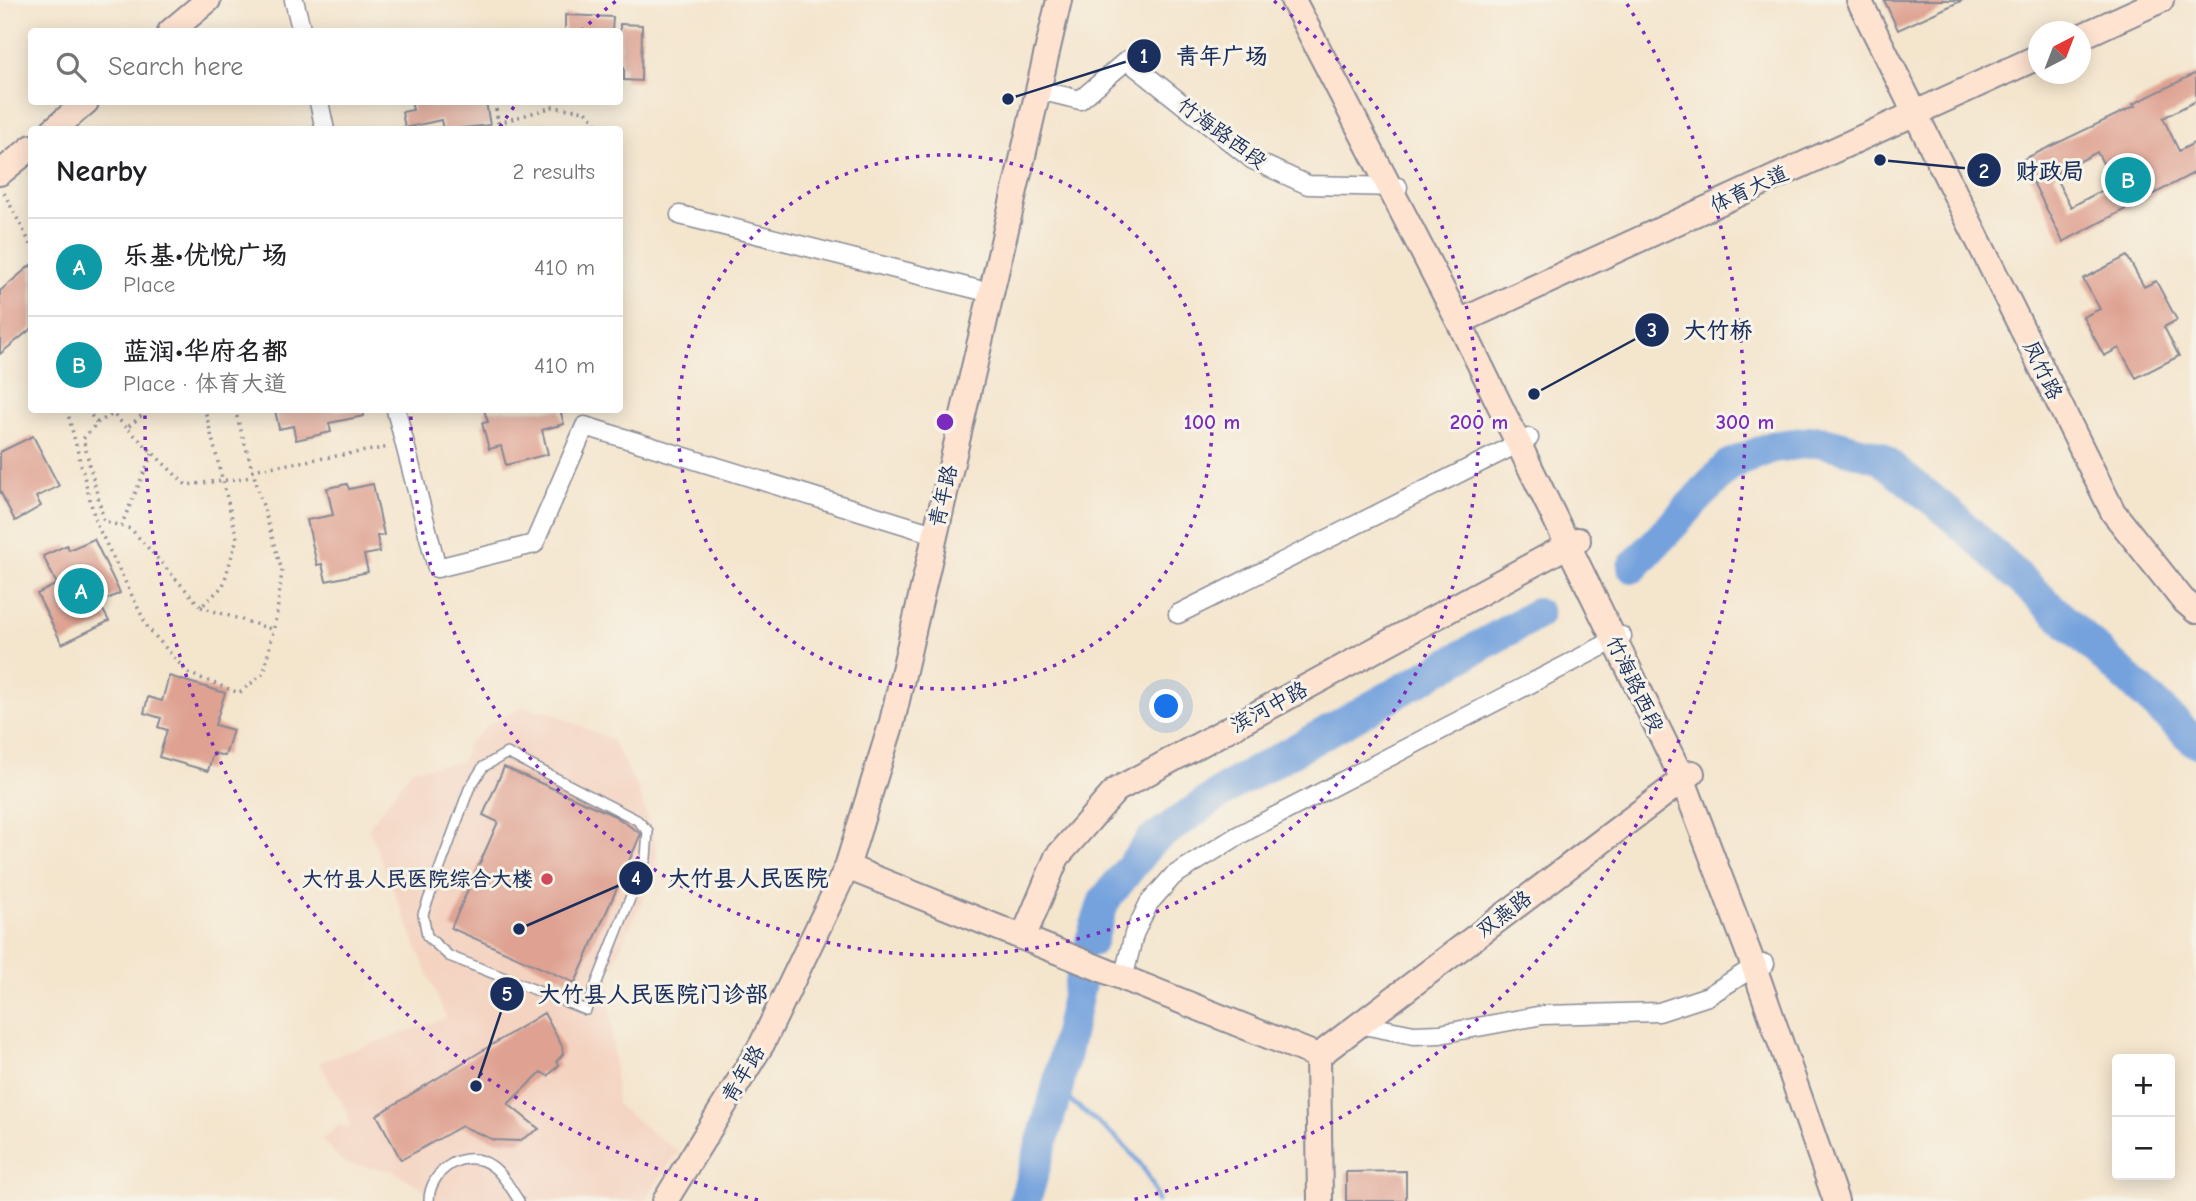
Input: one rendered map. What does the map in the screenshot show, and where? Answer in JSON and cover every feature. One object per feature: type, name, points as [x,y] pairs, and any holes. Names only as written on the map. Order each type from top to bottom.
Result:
[{"type":"street","points":[[175,28],[208,0]]},
{"type":"street","points":[[294,0],[301,28]]},
{"type":"street","name":"青年路","points":[[665,1201],[762,1044],[847,867],[892,722],[1059,0]]},
{"type":"street","name":"竹海路西段","points":[[1293,0],[1395,186]]},
{"type":"street","name":"竹海路西段","points":[[1305,0],[1687,776],[1847,1201]]},
{"type":"street","name":"凤竹路","points":[[1859,0],[2113,512],[2182,599],[2196,611]]},
{"type":"street","points":[[2091,32],[2161,0]]},
{"type":"street","name":"竹海路西段","points":[[1038,90],[1080,100],[1126,60],[1253,160],[1308,185],[1395,186]]},
{"type":"street","name":"体育大道","points":[[1463,319],[2028,62]]},
{"type":"street","points":[[58,126],[82,105]]},
{"type":"street","points":[[320,105],[325,126]]},
{"type":"street","points":[[0,173],[28,150]]},
{"type":"street","points":[[680,215],[991,293]]},
{"type":"street","points":[[397,413],[437,568],[534,544],[585,426],[934,534]]},
{"type":"street","points":[[1178,614],[1524,441]]},
{"type":"street","name":"滨河中路","points":[[1023,938],[1057,857],[1116,790],[1573,543]]},
{"type":"street","points":[[1122,979],[1134,934],[1149,902],[1173,876],[1239,835],[1618,638]]},
{"type":"street","name":"双燕路","points":[[1318,1056],[1687,776]]},
{"type":"street","points":[[847,867],[1318,1056],[1321,1201]]},
{"type":"street","points":[[1358,1024],[1414,1035],[1440,1034],[1543,1015],[1659,1012],[1708,996],[1760,966]]},
{"type":"street","name":"竹海路西段","points":[[1760,966],[1836,1201]]},
{"type":"lane","points":[[507,753],[637,820],[648,831],[646,858],[586,1010],[449,956],[427,936],[423,914],[469,789],[483,767],[507,753]]},
{"type":"lane","points":[[429,1201],[429,1189],[441,1169],[472,1159],[490,1164],[519,1201]]},
{"type":"path","points":[[495,105],[498,126]]},
{"type":"path","points":[[498,123],[553,107],[586,111],[599,126]]},
{"type":"path","points":[[0,185],[28,239]]},
{"type":"path","points":[[68,413],[96,523],[148,628],[188,673],[239,693],[264,673],[274,629],[282,571],[236,413]]},
{"type":"path","points":[[89,413],[97,423]]},
{"type":"path","points":[[127,428],[142,415],[141,413]]},
{"type":"path","points":[[201,607],[223,586],[237,538],[221,483],[206,413]]},
{"type":"path","points":[[77,442],[97,423],[113,414],[186,485],[221,483],[253,477]]},
{"type":"path","points":[[83,439],[104,521]]},
{"type":"path","points":[[252,470],[405,445]]},
{"type":"path","points":[[121,526],[152,454]]},
{"type":"path","points":[[96,523],[104,521],[131,529],[201,607],[274,629]]},
{"type":"shaded area","points":[[524,707],[550,712],[612,740],[638,789],[658,853],[650,883],[608,976],[617,1105],[678,1152],[644,1201],[426,1201],[425,1190],[393,1171],[344,1163],[321,1140],[339,1125],[349,1127],[348,1114],[319,1062],[446,1018],[368,828],[412,769],[462,762],[469,743],[489,724]]},
{"type":"building","points":[[1884,0],[1963,0],[1898,30]]},
{"type":"building","points":[[565,15],[613,17],[612,28],[565,28]]},
{"type":"building","points":[[620,24],[642,25],[641,81],[624,80],[623,28],[620,28]]},
{"type":"building","points":[[2196,73],[2196,101],[2163,118],[2179,151],[2196,142],[2196,172],[2063,242],[2022,160],[2135,106],[2133,104]],"holes":[[[2097,152],[2114,184],[2071,207],[2054,175]]]},
{"type":"building","points":[[412,105],[487,105],[490,125],[442,126],[441,120],[405,126],[402,112],[413,110]]},
{"type":"building","points":[[2127,256],[2144,287],[2156,281],[2177,320],[2164,327],[2179,356],[2136,378],[2119,348],[2104,356],[2083,317],[2100,309],[2083,279]]},
{"type":"building","points":[[28,267],[28,331],[0,354],[0,291]]},
{"type":"building","points":[[276,413],[364,413],[364,416],[329,423],[331,432],[296,440],[293,426],[279,429]]},
{"type":"building","points":[[485,413],[561,413],[564,424],[542,430],[548,454],[506,465],[501,446],[489,449],[482,423],[488,422]]},
{"type":"building","points":[[33,436],[59,486],[36,497],[41,506],[15,521],[0,491],[0,452]]},
{"type":"building","points":[[347,484],[349,489],[373,484],[384,535],[377,536],[380,552],[364,555],[368,572],[326,581],[322,564],[317,565],[307,520],[333,515],[327,488]]},
{"type":"building","points":[[94,539],[120,593],[99,603],[109,621],[62,644],[37,594],[57,584],[43,556],[67,545],[69,550]]},
{"type":"building","points":[[169,676],[225,693],[215,725],[233,730],[225,756],[213,753],[208,771],[159,757],[167,730],[158,727],[161,718],[144,713],[148,697],[162,701]]},
{"type":"building","name":"大竹县人民医院综合大楼","points":[[504,767],[615,816],[641,834],[575,983],[451,928],[498,822],[483,815]]},
{"type":"building","points":[[544,1013],[562,1046],[563,1054],[556,1062],[559,1065],[548,1076],[541,1072],[508,1104],[539,1129],[519,1141],[494,1140],[462,1126],[401,1160],[377,1115]]},
{"type":"building","points":[[1406,1171],[1406,1201],[1346,1201],[1346,1172]]},
{"type":"waterway","points":[[1633,567],[1729,465],[1772,447],[1820,441],[1879,457],[1949,513],[2196,742]]},
{"type":"waterway","points":[[1091,941],[1104,901],[1151,841],[1232,785],[1537,614]]},
{"type":"waterway","points":[[1025,1201],[1057,1090],[1080,983]]},
{"type":"waterway","points":[[1057,1090],[1131,1153],[1152,1184],[1157,1201]]},
{"type":"place","name":"青年广场","points":[[1008,99]]},
{"type":"place","name":"财政局","points":[[1880,160]]},
{"type":"place","name":"蓝润•华府名都","points":[[2128,180]]},
{"type":"place","name":"大竹桥","points":[[1534,394]]},
{"type":"place","name":"乐基•优悦广场","points":[[81,591]]},
{"type":"place","name":"大竹县人民医院综合大楼","points":[[547,879]]},
{"type":"place","name":"大竹县人民医院","points":[[519,929]]},
{"type":"place","name":"大竹县人民医院门诊部","points":[[476,1086]]}]
